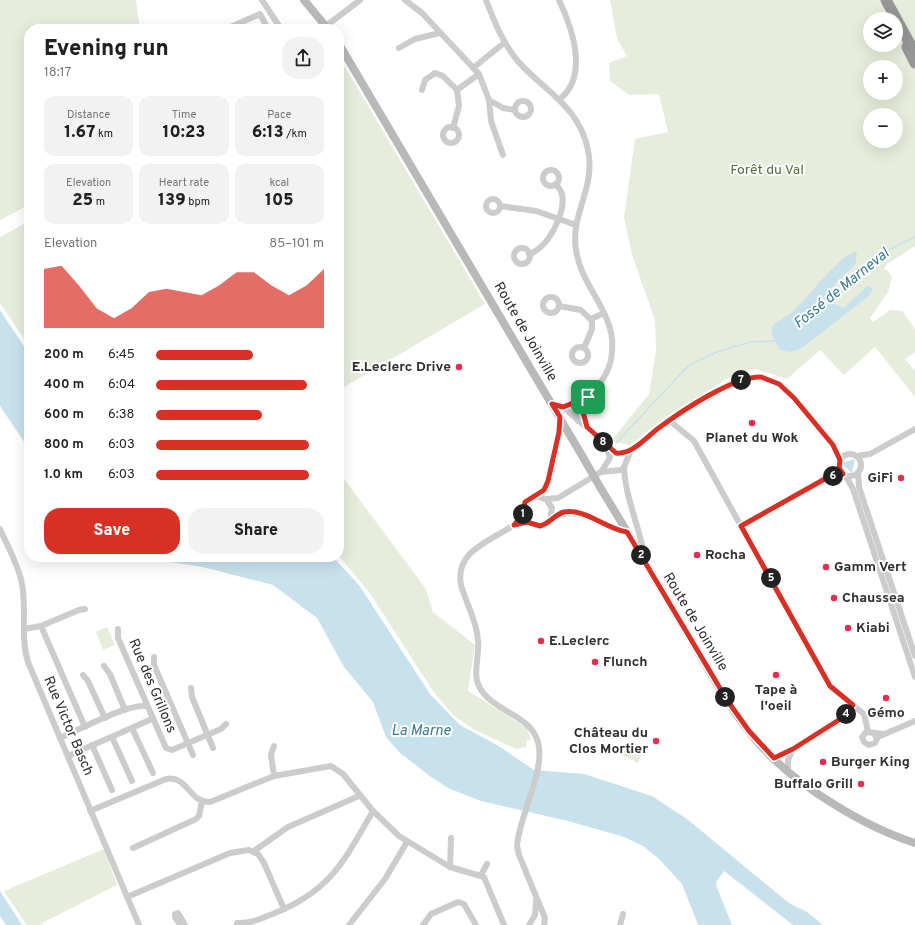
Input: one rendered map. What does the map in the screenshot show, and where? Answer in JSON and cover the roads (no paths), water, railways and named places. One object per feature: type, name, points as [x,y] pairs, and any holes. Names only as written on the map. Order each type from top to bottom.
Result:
[{"type":"highway","points":[[881,0],[888,12]]},
{"type":"highway","points":[[886,0],[915,53]]},
{"type":"highway","points":[[903,40],[915,63]]},
{"type":"main road","points":[[304,0],[324,24]]},
{"type":"main road","name":"Route de Joinville","points":[[344,52],[727,700],[749,731],[788,771],[847,811],[913,843]]},
{"type":"street","points":[[262,0],[278,24]]},
{"type":"street","points":[[332,24],[360,0]]},
{"type":"street","points":[[405,0],[422,13],[479,74],[489,100],[491,121],[503,155]]},
{"type":"street","points":[[486,0],[504,43],[520,63],[560,99],[581,129],[588,148],[591,164],[587,192],[576,225],[576,249],[579,265],[604,313],[612,336],[612,356],[605,376],[588,397],[583,412],[587,427]]},
{"type":"street","points":[[559,0],[574,36],[576,56],[570,88],[560,99]]},
{"type":"street","points":[[237,24],[260,14],[265,24]]},
{"type":"street","points":[[399,48],[415,39],[440,33]]},
{"type":"street","points":[[473,68],[504,43]]},
{"type":"street","points":[[422,90],[425,80],[435,73],[443,76],[457,90],[460,106],[453,128]]},
{"type":"street","points":[[457,90],[479,74]]},
{"type":"street","points":[[489,100],[503,108],[515,110]]},
{"type":"street","points":[[529,254],[541,248],[559,218],[562,196],[556,184]]},
{"type":"street","points":[[500,206],[536,211],[576,225]]},
{"type":"street","points":[[559,306],[581,310],[591,319],[592,329],[584,348]]},
{"type":"street","points":[[591,319],[604,313]]},
{"type":"street","points":[[601,472],[609,460],[618,454],[631,450],[669,420],[737,381],[750,378],[761,377],[773,381],[785,388],[833,445],[847,454],[857,456],[870,454],[915,429]]},
{"type":"street","points":[[563,407],[588,397]]},
{"type":"street","points":[[578,421],[576,412],[581,400]]},
{"type":"street","points":[[552,404],[563,407],[606,445],[624,457],[625,478],[642,539],[645,562]]},
{"type":"street","points":[[514,525],[523,514],[525,502],[544,490],[548,481],[557,446],[560,417]]},
{"type":"street","points":[[669,420],[694,441],[830,686],[864,714],[873,734],[883,734],[907,726],[915,725]]},
{"type":"street","points":[[606,445],[609,460],[614,470]]},
{"type":"street","points":[[833,445],[839,463],[859,506],[915,677]]},
{"type":"street","points":[[535,496],[546,499],[558,498],[601,472],[621,470],[631,450]]},
{"type":"street","points":[[830,476],[847,454]]},
{"type":"street","points":[[870,454],[861,465],[858,473],[859,487],[915,656]]},
{"type":"street","points":[[857,456],[861,465]]},
{"type":"street","points":[[741,526],[830,476],[852,476],[858,473]]},
{"type":"street","points":[[551,518],[552,508],[558,498]]},
{"type":"street","points":[[546,499],[552,508]]},
{"type":"street","points":[[548,925],[536,899],[517,846],[537,770],[540,750],[534,734],[525,722],[487,698],[479,686],[475,672],[478,638],[460,578],[463,563],[471,551],[514,525],[527,522],[540,526],[546,524],[551,518],[564,512],[577,513],[613,529],[627,532]]},
{"type":"street","points":[[523,514],[527,522]]},
{"type":"street","name":"Rue Victor Basch","points":[[0,530],[21,579],[25,649],[28,662],[139,925]]},
{"type":"street","points":[[24,629],[42,626],[79,610],[85,609]]},
{"type":"street","points":[[42,626],[85,727]]},
{"type":"street","name":"Rue des Grillons","points":[[118,629],[118,638],[152,719],[166,748],[169,751],[187,743]]},
{"type":"street","points":[[154,657],[154,666],[193,755]]},
{"type":"street","points":[[104,666],[110,674],[125,710]]},
{"type":"street","points":[[83,675],[88,681],[105,718]]},
{"type":"street","points":[[191,688],[192,697],[213,748]]},
{"type":"street","points":[[60,738],[125,710],[141,705],[147,706]]},
{"type":"street","points":[[774,758],[793,749],[845,716],[853,705]]},
{"type":"street","points":[[68,756],[152,719]]},
{"type":"street","points":[[907,726],[915,721]]},
{"type":"street","points":[[187,743],[221,728],[226,724]]},
{"type":"street","points":[[132,728],[153,772]]},
{"type":"street","points":[[112,737],[132,781]]},
{"type":"street","points":[[92,746],[112,790]]},
{"type":"street","points":[[274,746],[271,753],[274,776]]},
{"type":"street","points":[[788,771],[788,760],[793,749]]},
{"type":"street","points":[[90,811],[170,778],[181,781],[195,797],[202,801],[215,801],[274,776],[331,766],[343,774],[372,812],[407,842],[450,867],[481,875],[486,880],[504,925]]},
{"type":"street","points":[[127,897],[230,853],[240,850],[254,851],[288,827],[359,796]]},
{"type":"street","points":[[133,848],[199,816],[202,801]]},
{"type":"street","points":[[237,923],[248,924],[284,909],[314,892],[331,877],[346,856],[372,812]]},
{"type":"street","points":[[450,838],[450,867]]},
{"type":"street","points":[[349,925],[381,885],[407,842]]},
{"type":"street","points":[[254,851],[264,863],[284,909]]},
{"type":"street","points":[[481,875],[487,864]]},
{"type":"street","points":[[532,922],[536,899]]},
{"type":"street","points":[[422,925],[431,914],[458,902],[464,904],[476,925]]},
{"type":"street","points":[[620,925],[623,914]]},
{"type":"street","points":[[532,922],[544,917]]},
{"type":"street","points":[[544,917],[544,925]]},
{"type":"water","points":[[856,252],[857,255],[855,265],[828,291],[831,302],[844,308],[868,285],[873,289],[870,295],[802,348],[790,352],[780,350],[772,335],[772,326],[797,308],[840,261]]},
{"type":"water","points":[[0,310],[24,346],[24,442],[0,406]]},
{"type":"water","points":[[855,459],[852,473],[841,463]]},
{"type":"water","name":"La Marne","points":[[171,562],[338,562],[359,585],[430,694],[460,725],[497,745],[534,770],[584,774],[652,796],[687,819],[789,903],[807,912],[823,925],[793,925],[724,871],[716,885],[732,925],[698,925],[682,884],[659,859],[643,846],[624,837],[568,821],[481,801],[448,788],[400,753],[386,737],[373,702],[344,667],[317,618],[273,585],[203,567]]},
{"type":"water","points":[[0,891],[22,925],[6,925],[0,916]]},
{"type":"waterway","name":"Fossé de Marneval","points":[[830,302],[884,252],[915,237]]},
{"type":"waterway","name":"Fossé de Marneval","points":[[616,443],[689,365],[717,352],[751,342],[777,341]]},
{"type":"place","name":"E.Leclerc Drive","points":[[459,367]]},
{"type":"place","name":"Planet du Wok","points":[[752,423]]},
{"type":"place","name":"GiFi","points":[[901,478]]},
{"type":"place","name":"Rocha","points":[[697,555]]},
{"type":"place","name":"Gamm Vert","points":[[826,567]]},
{"type":"place","name":"Chaussea","points":[[834,598]]},
{"type":"place","name":"Kiabi","points":[[848,628]]},
{"type":"place","name":"E.Leclerc","points":[[541,641]]},
{"type":"place","name":"Flunch","points":[[595,662]]},
{"type":"place","name":"Tape à l'oeil","points":[[776,675]]},
{"type":"place","name":"Gémo","points":[[886,698]]},
{"type":"place","name":"Château du Clos Mortier","points":[[656,741]]},
{"type":"place","name":"Burger King","points":[[823,762]]},
{"type":"place","name":"Buffalo Grill","points":[[861,784]]},
{"type":"park label","name":"Forêt du Val","points":[[767,170]]}]
